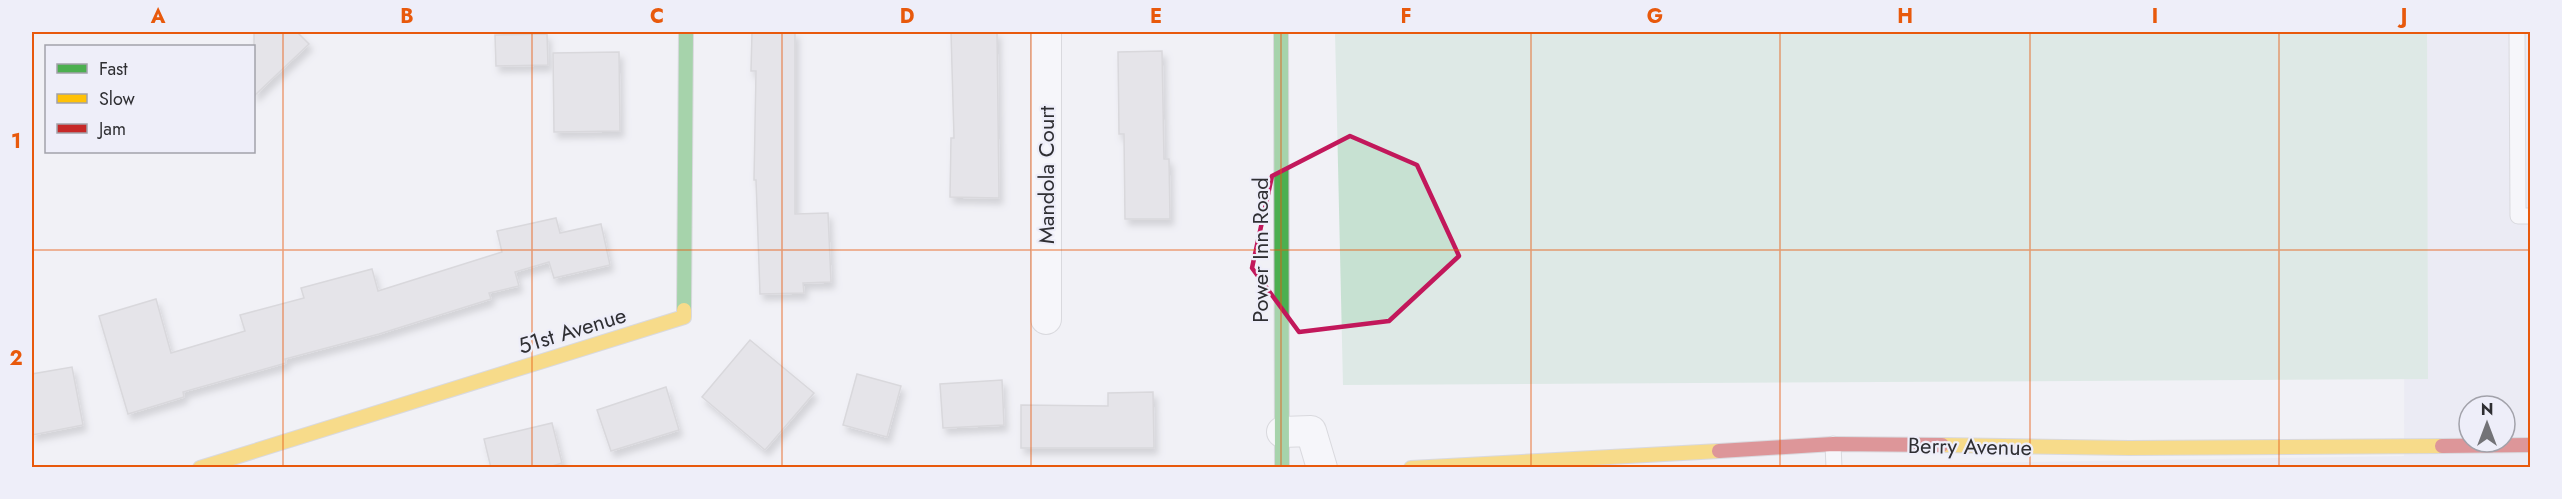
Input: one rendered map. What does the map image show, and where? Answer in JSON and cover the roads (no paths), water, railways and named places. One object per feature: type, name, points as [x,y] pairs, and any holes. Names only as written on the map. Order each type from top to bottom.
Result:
[{"type":"street","name":"51st Avenue","points":[[200,468],[684,317],[686,32]]},
{"type":"street","name":"Mandola Court","points":[[1046,32],[1046,319]]},
{"type":"street","name":"Power Inn Road","points":[[1281,32],[1282,468]]},
{"type":"street","points":[[1282,432],[1311,431],[1322,468]]},
{"type":"street","name":"Berry Avenue","points":[[1411,468],[1833,444],[2216,447],[2530,445]]},
{"type":"lane","points":[[2517,32],[2518,216],[2530,216]]},
{"type":"lane","points":[[1833,444],[1834,468]]},
{"type":"lane","points":[[2216,447],[2216,468]]}]
